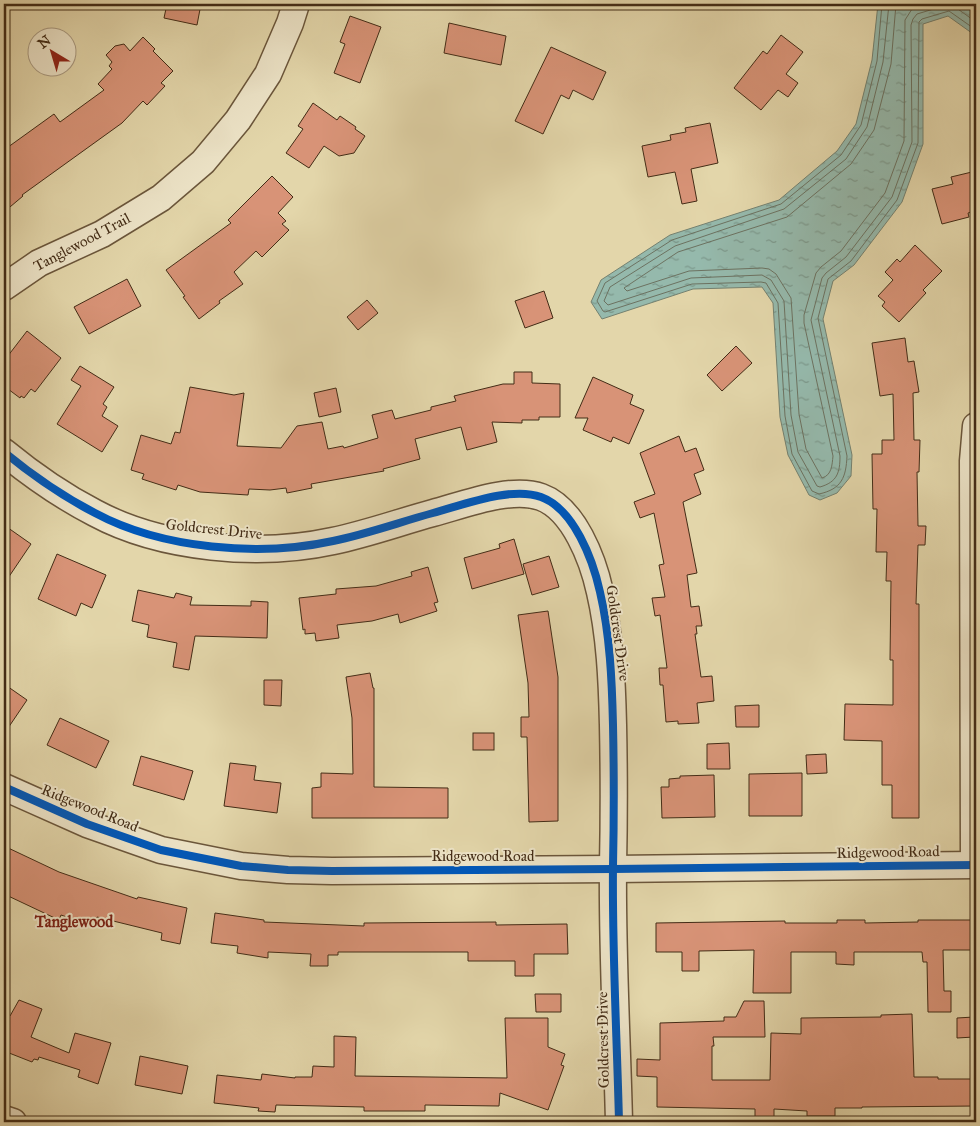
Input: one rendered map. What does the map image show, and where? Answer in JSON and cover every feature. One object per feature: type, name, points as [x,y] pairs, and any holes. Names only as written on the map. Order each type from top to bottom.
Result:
[{"type":"street","name":"Tanglewood Trail","points":[[4,287],[39,263],[102,234],[161,198],[203,162],[238,120],[268,74],[296,4]]},
{"type":"street","points":[[975,865],[973,461],[976,426]]},
{"type":"street","name":"Goldcrest Drive","points":[[4,452],[46,484],[104,517],[155,537],[230,547],[263,549],[333,541],[486,499],[515,494],[542,497],[567,516],[588,552],[600,591],[608,635],[612,704],[613,870],[619,1122]]},
{"type":"street","name":"Ridgewood Road","points":[[4,787],[87,824],[161,850],[241,866],[288,870],[613,870],[975,865]]},
{"type":"street","points":[[4,1119],[13,1122]]},
{"type":"water","points":[[878,4],[976,4],[976,36],[948,16],[923,24],[923,144],[902,202],[854,265],[833,281],[823,319],[852,455],[851,476],[837,493],[820,500],[809,495],[788,455],[780,417],[773,303],[762,287],[693,289],[602,319],[591,302],[601,280],[670,235],[779,200],[837,151],[856,124],[872,60]]},
{"type":"building","points":[[167,4],[201,4],[197,25],[164,18]]},
{"type":"building","points":[[350,16],[381,27],[360,83],[334,73],[345,44],[340,42]]},
{"type":"building","points":[[449,23],[506,36],[501,65],[444,53]]},
{"type":"building","points":[[781,35],[803,52],[786,74],[798,83],[788,97],[778,90],[761,110],[734,88],[763,51],[767,54]]},
{"type":"building","points":[[143,37],[155,49],[153,51],[173,71],[161,83],[165,86],[147,105],[143,101],[122,123],[22,195],[4,212],[4,150],[54,114],[60,122],[104,90],[98,84],[112,69],[109,66],[112,62],[106,55],[115,46],[124,44],[130,51]]},
{"type":"building","points":[[551,47],[606,72],[593,100],[573,90],[569,99],[561,95],[543,134],[515,121]]},
{"type":"building","points":[[313,103],[337,120],[340,116],[365,136],[354,153],[339,156],[324,146],[309,168],[286,153],[303,129],[298,126]]},
{"type":"building","points":[[710,123],[718,163],[691,169],[697,201],[682,204],[675,172],[648,177],[642,146],[671,140],[670,135],[686,132],[685,128]]},
{"type":"building","points":[[976,171],[976,211],[968,213],[969,217],[942,224],[932,189],[953,184],[951,177]]},
{"type":"building","points":[[272,176],[293,197],[278,213],[286,221],[282,224],[289,230],[262,257],[256,251],[234,272],[243,284],[219,301],[220,303],[199,319],[166,270],[231,223],[228,220]]},
{"type":"building","points":[[915,245],[942,271],[923,290],[926,293],[899,322],[882,306],[885,302],[878,296],[893,280],[885,272],[897,259],[900,262]]},
{"type":"building","points":[[127,279],[141,306],[89,334],[74,307]]},
{"type":"building","points":[[544,291],[553,318],[525,328],[515,301]]},
{"type":"building","points":[[367,300],[378,313],[358,330],[347,317]]},
{"type":"building","points":[[27,331],[61,358],[35,392],[31,389],[24,398],[21,396],[20,398],[4,386],[4,361]]},
{"type":"building","points":[[905,338],[908,362],[914,361],[919,392],[913,393],[914,440],[920,440],[919,472],[917,472],[918,526],[926,526],[925,545],[918,545],[916,604],[919,604],[919,818],[892,818],[892,785],[882,785],[882,741],[844,740],[845,704],[893,705],[893,660],[890,660],[891,581],[886,581],[887,552],[876,552],[877,509],[873,509],[872,454],[882,454],[882,440],[894,440],[893,394],[880,396],[872,343]]},
{"type":"building","points":[[736,346],[752,363],[722,391],[707,375]]},
{"type":"building","points":[[80,366],[114,387],[103,404],[107,407],[102,416],[118,426],[102,452],[57,424],[81,386],[71,380]]},
{"type":"building","points":[[514,372],[532,372],[532,383],[560,384],[560,417],[539,417],[539,420],[522,420],[522,423],[492,422],[497,442],[467,450],[461,427],[415,439],[420,459],[383,469],[384,471],[311,484],[312,488],[287,493],[286,488],[270,490],[249,489],[248,495],[200,492],[178,485],[176,490],[142,479],[144,474],[131,470],[141,435],[171,444],[175,432],[180,433],[190,387],[234,395],[244,393],[237,446],[281,448],[297,426],[322,422],[328,449],[343,446],[344,448],[378,438],[372,415],[392,410],[395,419],[431,410],[431,407],[456,401],[454,396],[503,384],[514,384]]},
{"type":"building","points":[[593,377],[633,395],[630,404],[644,410],[629,444],[613,437],[611,442],[583,430],[588,418],[575,418]]},
{"type":"building","points":[[336,388],[341,412],[319,417],[314,393]]},
{"type":"building","points":[[679,436],[685,452],[696,448],[704,470],[694,474],[701,494],[683,502],[697,573],[687,575],[691,607],[699,606],[702,626],[696,626],[697,634],[695,634],[701,677],[712,676],[714,701],[697,703],[699,723],[678,724],[678,721],[666,722],[663,685],[660,685],[659,668],[667,668],[660,615],[655,616],[652,598],[665,597],[659,565],[664,564],[654,513],[640,518],[634,502],[655,494],[640,453]]},
{"type":"building","points":[[4,525],[31,544],[4,584]]},
{"type":"building","points":[[514,539],[524,574],[472,589],[464,558],[500,548],[499,544]]},
{"type":"building","points":[[57,554],[106,575],[92,608],[81,603],[76,616],[38,599]]},
{"type":"building","points":[[549,556],[559,587],[532,595],[523,564]]},
{"type":"building","points":[[428,567],[438,602],[434,603],[437,611],[400,623],[398,614],[372,621],[337,625],[339,638],[316,641],[315,633],[305,634],[299,598],[336,594],[336,589],[376,586],[412,576],[411,572]]},
{"type":"building","points":[[138,590],[174,598],[176,593],[192,597],[190,605],[251,606],[251,601],[268,602],[267,638],[195,636],[189,670],[173,667],[177,643],[147,637],[149,625],[132,621]]},
{"type":"building","points":[[548,611],[558,677],[558,821],[529,822],[527,737],[521,737],[521,717],[529,717],[528,683],[518,615]]},
{"type":"building","points":[[370,673],[374,688],[374,787],[448,788],[448,818],[312,818],[312,788],[321,787],[321,773],[353,774],[352,718],[346,677]]},
{"type":"building","points":[[264,680],[282,680],[281,706],[264,705]]},
{"type":"building","points":[[4,684],[27,700],[4,734]]},
{"type":"building","points":[[759,705],[759,727],[736,727],[735,706]]},
{"type":"building","points":[[60,718],[109,741],[96,768],[47,745]]},
{"type":"building","points":[[473,733],[494,733],[494,750],[473,750]]},
{"type":"building","points":[[729,743],[730,769],[707,769],[707,744]]},
{"type":"building","points":[[826,754],[827,773],[807,774],[806,755]]},
{"type":"building","points":[[141,756],[193,771],[184,800],[133,785]]},
{"type":"building","points":[[230,763],[256,766],[254,780],[281,783],[277,813],[224,806]]},
{"type":"building","points":[[802,773],[802,816],[749,816],[749,774]]},
{"type":"building","points":[[714,775],[715,817],[662,818],[661,787],[669,787],[669,779],[680,778],[680,776]]},
{"type":"building","points":[[4,846],[59,872],[137,899],[138,897],[187,908],[180,944],[161,940],[162,933],[97,917],[93,926],[61,915],[59,920],[4,894]]},
{"type":"building","points":[[215,913],[264,920],[264,922],[364,926],[364,923],[496,922],[496,925],[567,924],[568,954],[534,954],[534,976],[515,976],[515,961],[468,961],[468,952],[338,952],[338,955],[328,955],[328,966],[310,966],[311,954],[268,952],[268,958],[237,953],[238,946],[211,943]]},
{"type":"building","points":[[837,920],[865,920],[865,923],[918,922],[918,920],[976,920],[976,950],[943,950],[944,991],[951,991],[951,1012],[928,1012],[927,962],[923,962],[922,952],[854,952],[854,965],[836,964],[836,952],[791,952],[791,993],[753,993],[754,950],[699,951],[699,971],[682,971],[682,952],[656,952],[656,923],[785,921],[785,923],[837,923]]},
{"type":"building","points":[[535,994],[561,994],[561,1012],[536,1012]]},
{"type":"building","points":[[19,1000],[42,1009],[31,1037],[69,1053],[75,1033],[111,1043],[98,1084],[78,1077],[80,1070],[39,1057],[38,1060],[34,1059],[32,1062],[4,1051],[4,1014],[10,1016]]},
{"type":"building","points":[[744,1001],[764,1001],[765,1037],[713,1037],[712,1080],[770,1080],[771,1033],[801,1034],[801,1018],[881,1017],[881,1015],[912,1014],[914,1077],[976,1079],[976,1106],[835,1108],[835,1116],[807,1116],[807,1111],[774,1109],[774,1117],[755,1117],[755,1109],[657,1107],[657,1077],[637,1076],[637,1059],[660,1060],[660,1023],[724,1021],[724,1017],[736,1017]]},
{"type":"building","points":[[974,1017],[974,1037],[957,1038],[957,1018]]},
{"type":"building","points":[[505,1018],[548,1018],[548,1047],[565,1054],[561,1065],[564,1066],[548,1110],[500,1093],[499,1106],[425,1105],[425,1111],[364,1111],[364,1107],[276,1105],[275,1112],[258,1111],[259,1108],[214,1103],[217,1075],[261,1080],[262,1074],[295,1078],[312,1077],[313,1066],[334,1067],[334,1036],[356,1037],[355,1076],[507,1078]]},
{"type":"building","points":[[140,1056],[188,1066],[182,1094],[135,1085]]},
{"type":"cycle path","points":[[4,452],[59,492],[95,513],[121,525],[150,535],[180,542],[212,546],[243,549],[305,546],[333,541],[502,495],[529,494],[541,497],[553,503],[563,512],[580,537],[597,579],[610,658],[614,760],[613,930],[619,1122]]},
{"type":"cycle path","points":[[4,787],[87,824],[161,850],[241,866],[288,870],[976,865]]},
{"type":"district","name":"Tanglewood","points":[[74,921]]}]
